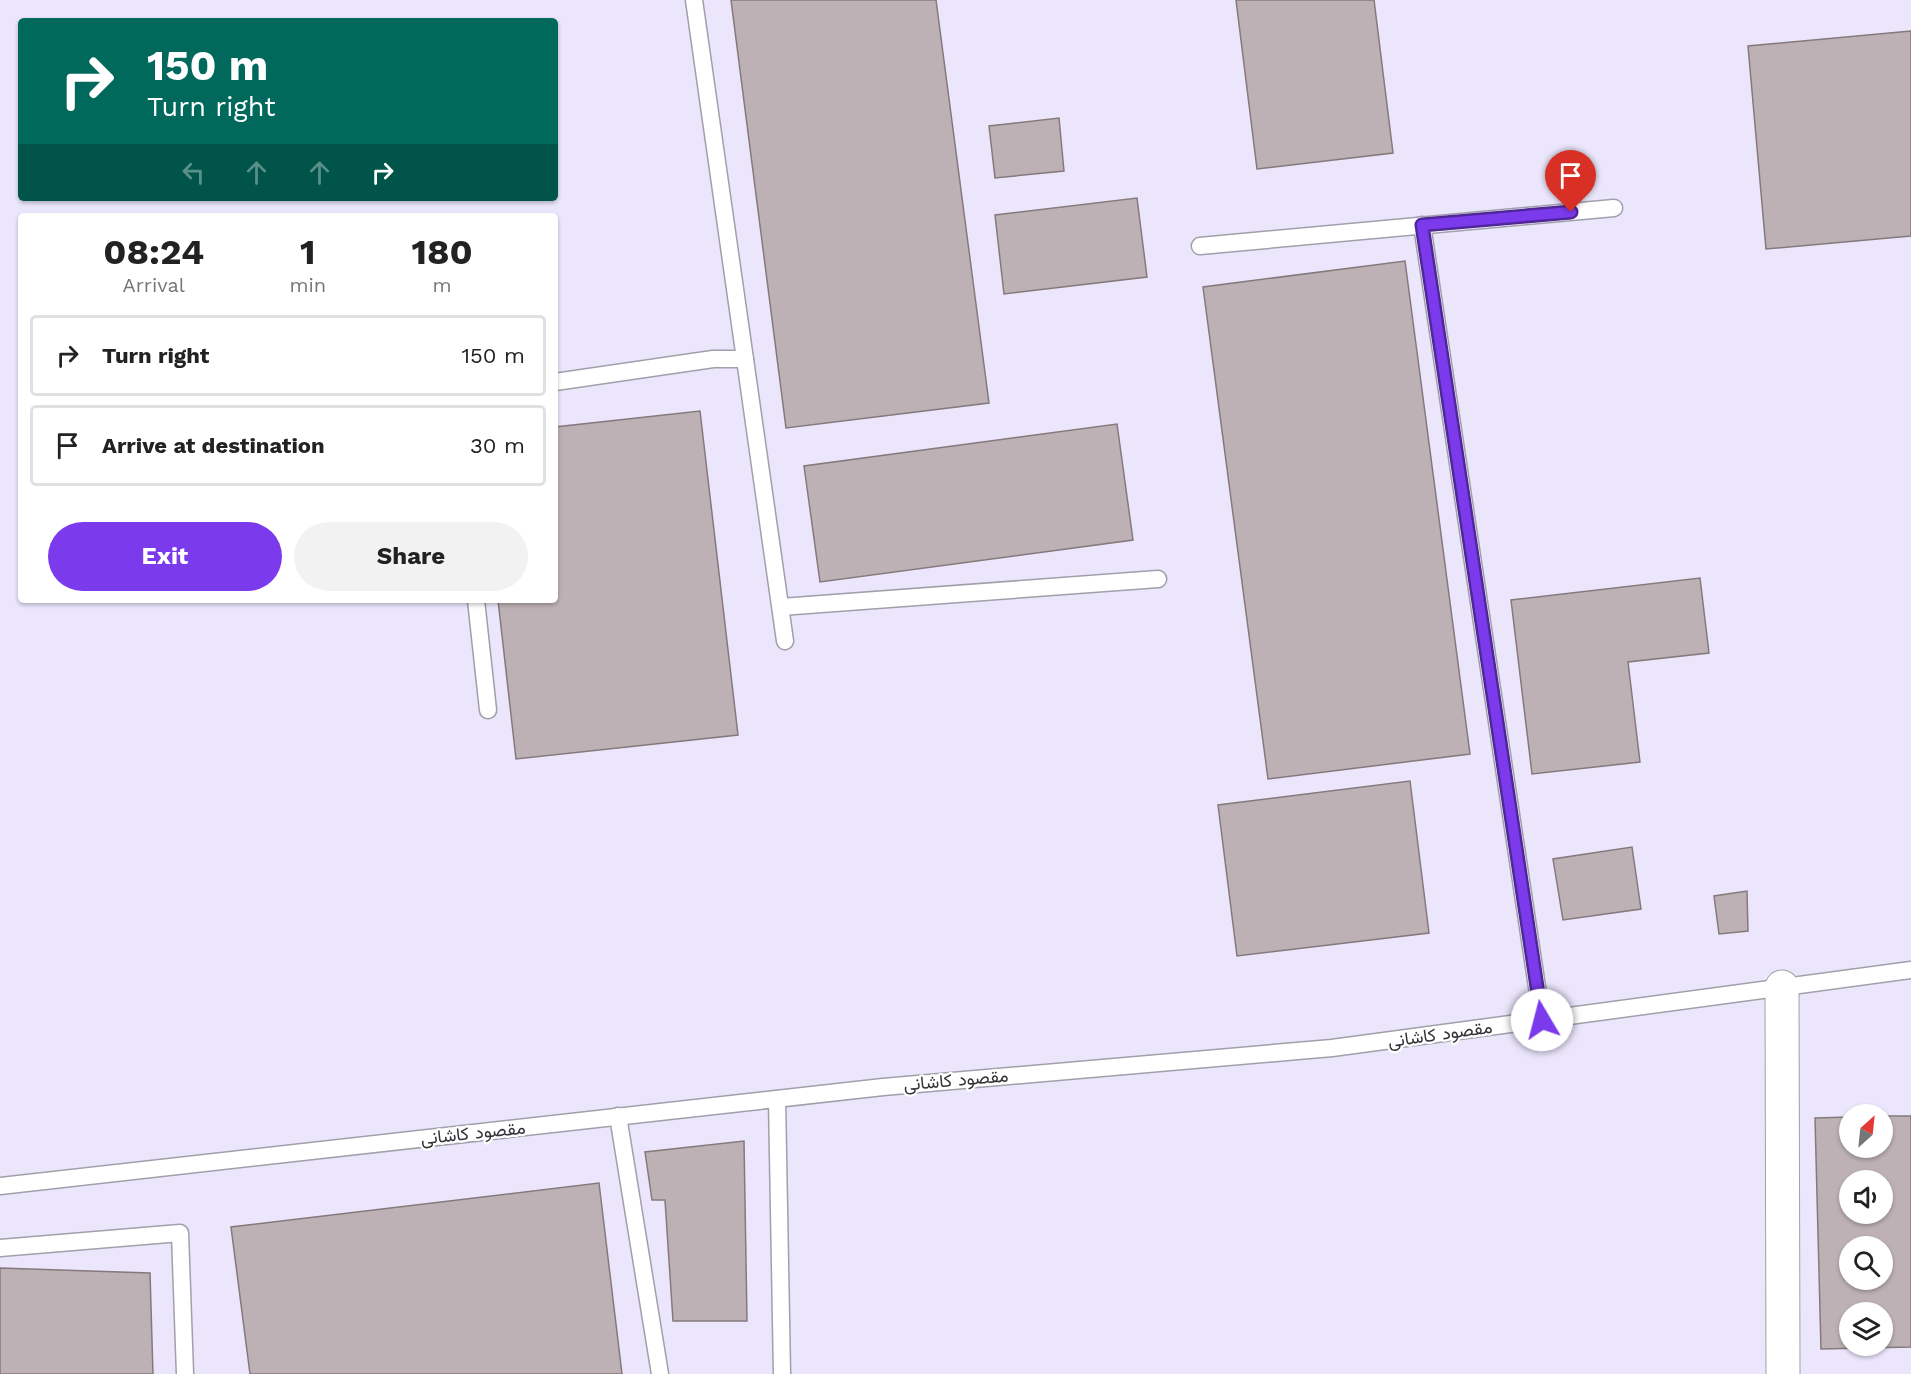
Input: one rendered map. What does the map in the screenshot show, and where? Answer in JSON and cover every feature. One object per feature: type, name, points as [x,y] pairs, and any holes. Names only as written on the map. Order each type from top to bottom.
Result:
[{"type":"street","points":[[1782,987],[1783,1374]]},
{"type":"lane","points":[[694,0],[785,641]]},
{"type":"lane","points":[[1200,246],[1614,208]]},
{"type":"lane","points":[[1422,225],[1542,1020]]},
{"type":"lane","points":[[558,382],[713,359],[745,359]]},
{"type":"lane","points":[[781,607],[1158,579]]},
{"type":"lane","points":[[476,603],[488,710]]},
{"type":"lane","name":"مقصود کاشانی","points":[[0,1186],[883,1087],[1332,1048],[1911,970]]},
{"type":"lane","points":[[777,1099],[782,1374]]},
{"type":"lane","points":[[618,1116],[660,1374]]},
{"type":"lane","points":[[0,1248],[180,1233],[185,1374]]},
{"type":"shaded area","points":[[0,0],[1911,0],[1911,1374],[0,1374]]},
{"type":"building","points":[[731,0],[936,0],[989,403],[786,428]]},
{"type":"building","points":[[1236,0],[1374,0],[1393,153],[1257,169]]},
{"type":"building","points":[[1911,31],[1911,236],[1766,249],[1748,46]]},
{"type":"building","points":[[1059,118],[1064,171],[995,178],[989,126]]},
{"type":"building","points":[[1137,198],[1147,277],[1004,294],[995,215]]},
{"type":"building","points":[[1405,261],[1470,754],[1268,779],[1203,287]]},
{"type":"building","points":[[700,411],[738,735],[516,759],[498,603],[558,603],[558,427]]},
{"type":"building","points":[[1117,424],[1133,540],[820,582],[804,466]]},
{"type":"building","points":[[1700,578],[1709,653],[1628,662],[1640,762],[1532,774],[1511,600]]},
{"type":"building","points":[[1410,781],[1429,933],[1237,956],[1218,805]]},
{"type":"building","points":[[1632,847],[1641,909],[1563,920],[1553,859]]},
{"type":"building","points":[[1747,891],[1748,931],[1719,934],[1714,896]]},
{"type":"building","points":[[1893,1116],[1911,1116],[1911,1347],[1893,1347],[1893,1302],[1839,1302],[1839,1349],[1821,1349],[1815,1118],[1839,1117],[1839,1158],[1893,1158]]},
{"type":"building","points":[[744,1141],[747,1321],[673,1321],[665,1200],[652,1200],[645,1152]]},
{"type":"building","points":[[599,1183],[622,1374],[250,1374],[231,1227]]},
{"type":"building","points":[[0,1268],[150,1273],[153,1374],[0,1374]]},
{"type":"route","points":[[1542,1020],[1422,225],[1571,212]]}]
